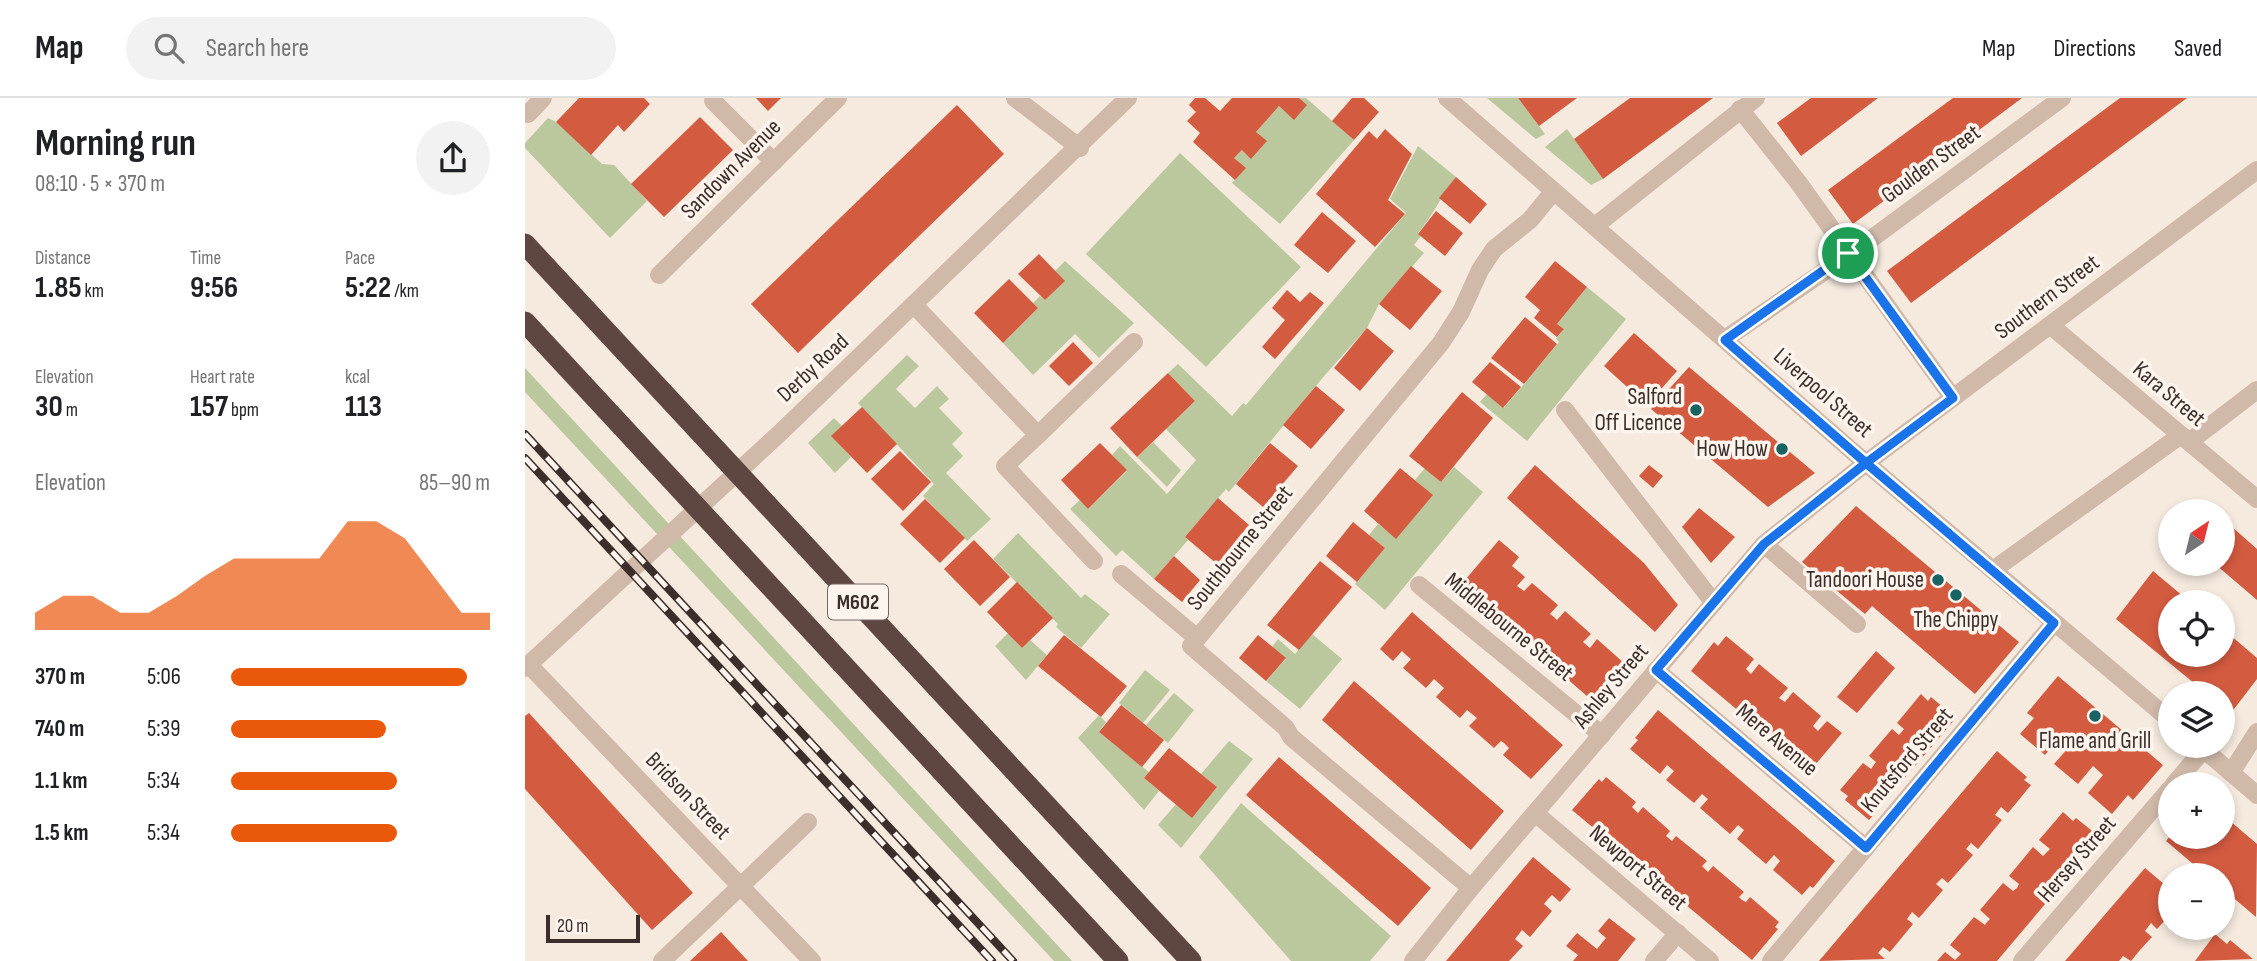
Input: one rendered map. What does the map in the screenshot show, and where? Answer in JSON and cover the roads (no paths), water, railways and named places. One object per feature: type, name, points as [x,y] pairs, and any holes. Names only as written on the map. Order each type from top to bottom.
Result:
[{"type":"highway","name":"M602","points":[[525,244],[1191,961]]},
{"type":"highway","name":"M602","points":[[525,322],[1118,961]]},
{"type":"street","points":[[528,114],[543,98]]},
{"type":"street","name":"Sandown Avenue","points":[[659,275],[838,98]]},
{"type":"street","points":[[1015,98],[1080,148]]},
{"type":"street","name":"Derby Road","points":[[527,667],[915,306],[1080,148],[1128,98]]},
{"type":"street","name":"Liverpool Street","points":[[1447,98],[1866,463],[2158,710]]},
{"type":"street","points":[[1595,226],[1756,98]]},
{"type":"street","name":"Goulden Street","points":[[1725,340],[2062,98]]},
{"type":"street","points":[[713,101],[773,162]]},
{"type":"street","points":[[1740,109],[1798,182],[1953,398]]},
{"type":"street","name":"Southern Street","points":[[1866,463],[2257,170]]},
{"type":"street","name":"Southbourne Street","points":[[1471,888],[1291,737],[1286,728],[1191,646],[1441,342],[1461,312],[1480,270],[1494,249],[1530,220],[1553,192]]},
{"type":"street","points":[[915,306],[1038,435]]},
{"type":"street","name":"Kara Street","points":[[2050,325],[2257,499]]},
{"type":"street","points":[[1094,561],[1005,466],[1134,341]]},
{"type":"street","points":[[1993,570],[2257,390]]},
{"type":"street","points":[[1565,410],[1714,603]]},
{"type":"street","name":"Ashley Street","points":[[1413,961],[1471,888],[1764,544],[1866,463]]},
{"type":"street","points":[[1764,544],[1857,624]]},
{"type":"street","points":[[1121,574],[1197,638]]},
{"type":"street","name":"Middlebourne Street","points":[[1419,584],[1602,735]]},
{"type":"street","name":"Knutsford Street","points":[[1771,961],[2054,623]]},
{"type":"street","name":"Bridson Street","points":[[527,667],[812,961]]},
{"type":"street","name":"Mere Avenue","points":[[1656,670],[1866,848]]},
{"type":"street","points":[[2232,772],[2257,732]]},
{"type":"street","points":[[2183,772],[2194,758]]},
{"type":"street","points":[[2214,758],[2230,772]]},
{"type":"street","points":[[2235,776],[2257,795]]},
{"type":"street","name":"Hersey Street","points":[[2022,961],[2158,803]]},
{"type":"street","name":"Newport Street","points":[[1535,813],[1710,961]]},
{"type":"street","points":[[661,961],[808,822]]},
{"type":"street","points":[[1654,961],[1678,933]]},
{"type":"railway","points":[[525,434],[1013,961]]},
{"type":"railway","points":[[525,458],[992,961]]},
{"type":"place","name":"Salford Off Licence","points":[[1696,410]]},
{"type":"place","name":"How How","points":[[1782,449]]},
{"type":"place","name":"Tandoori House","points":[[1938,580]]},
{"type":"place","name":"The Chippy","points":[[1956,595]]},
{"type":"place","name":"Flame and Grill","points":[[2095,716]]}]
